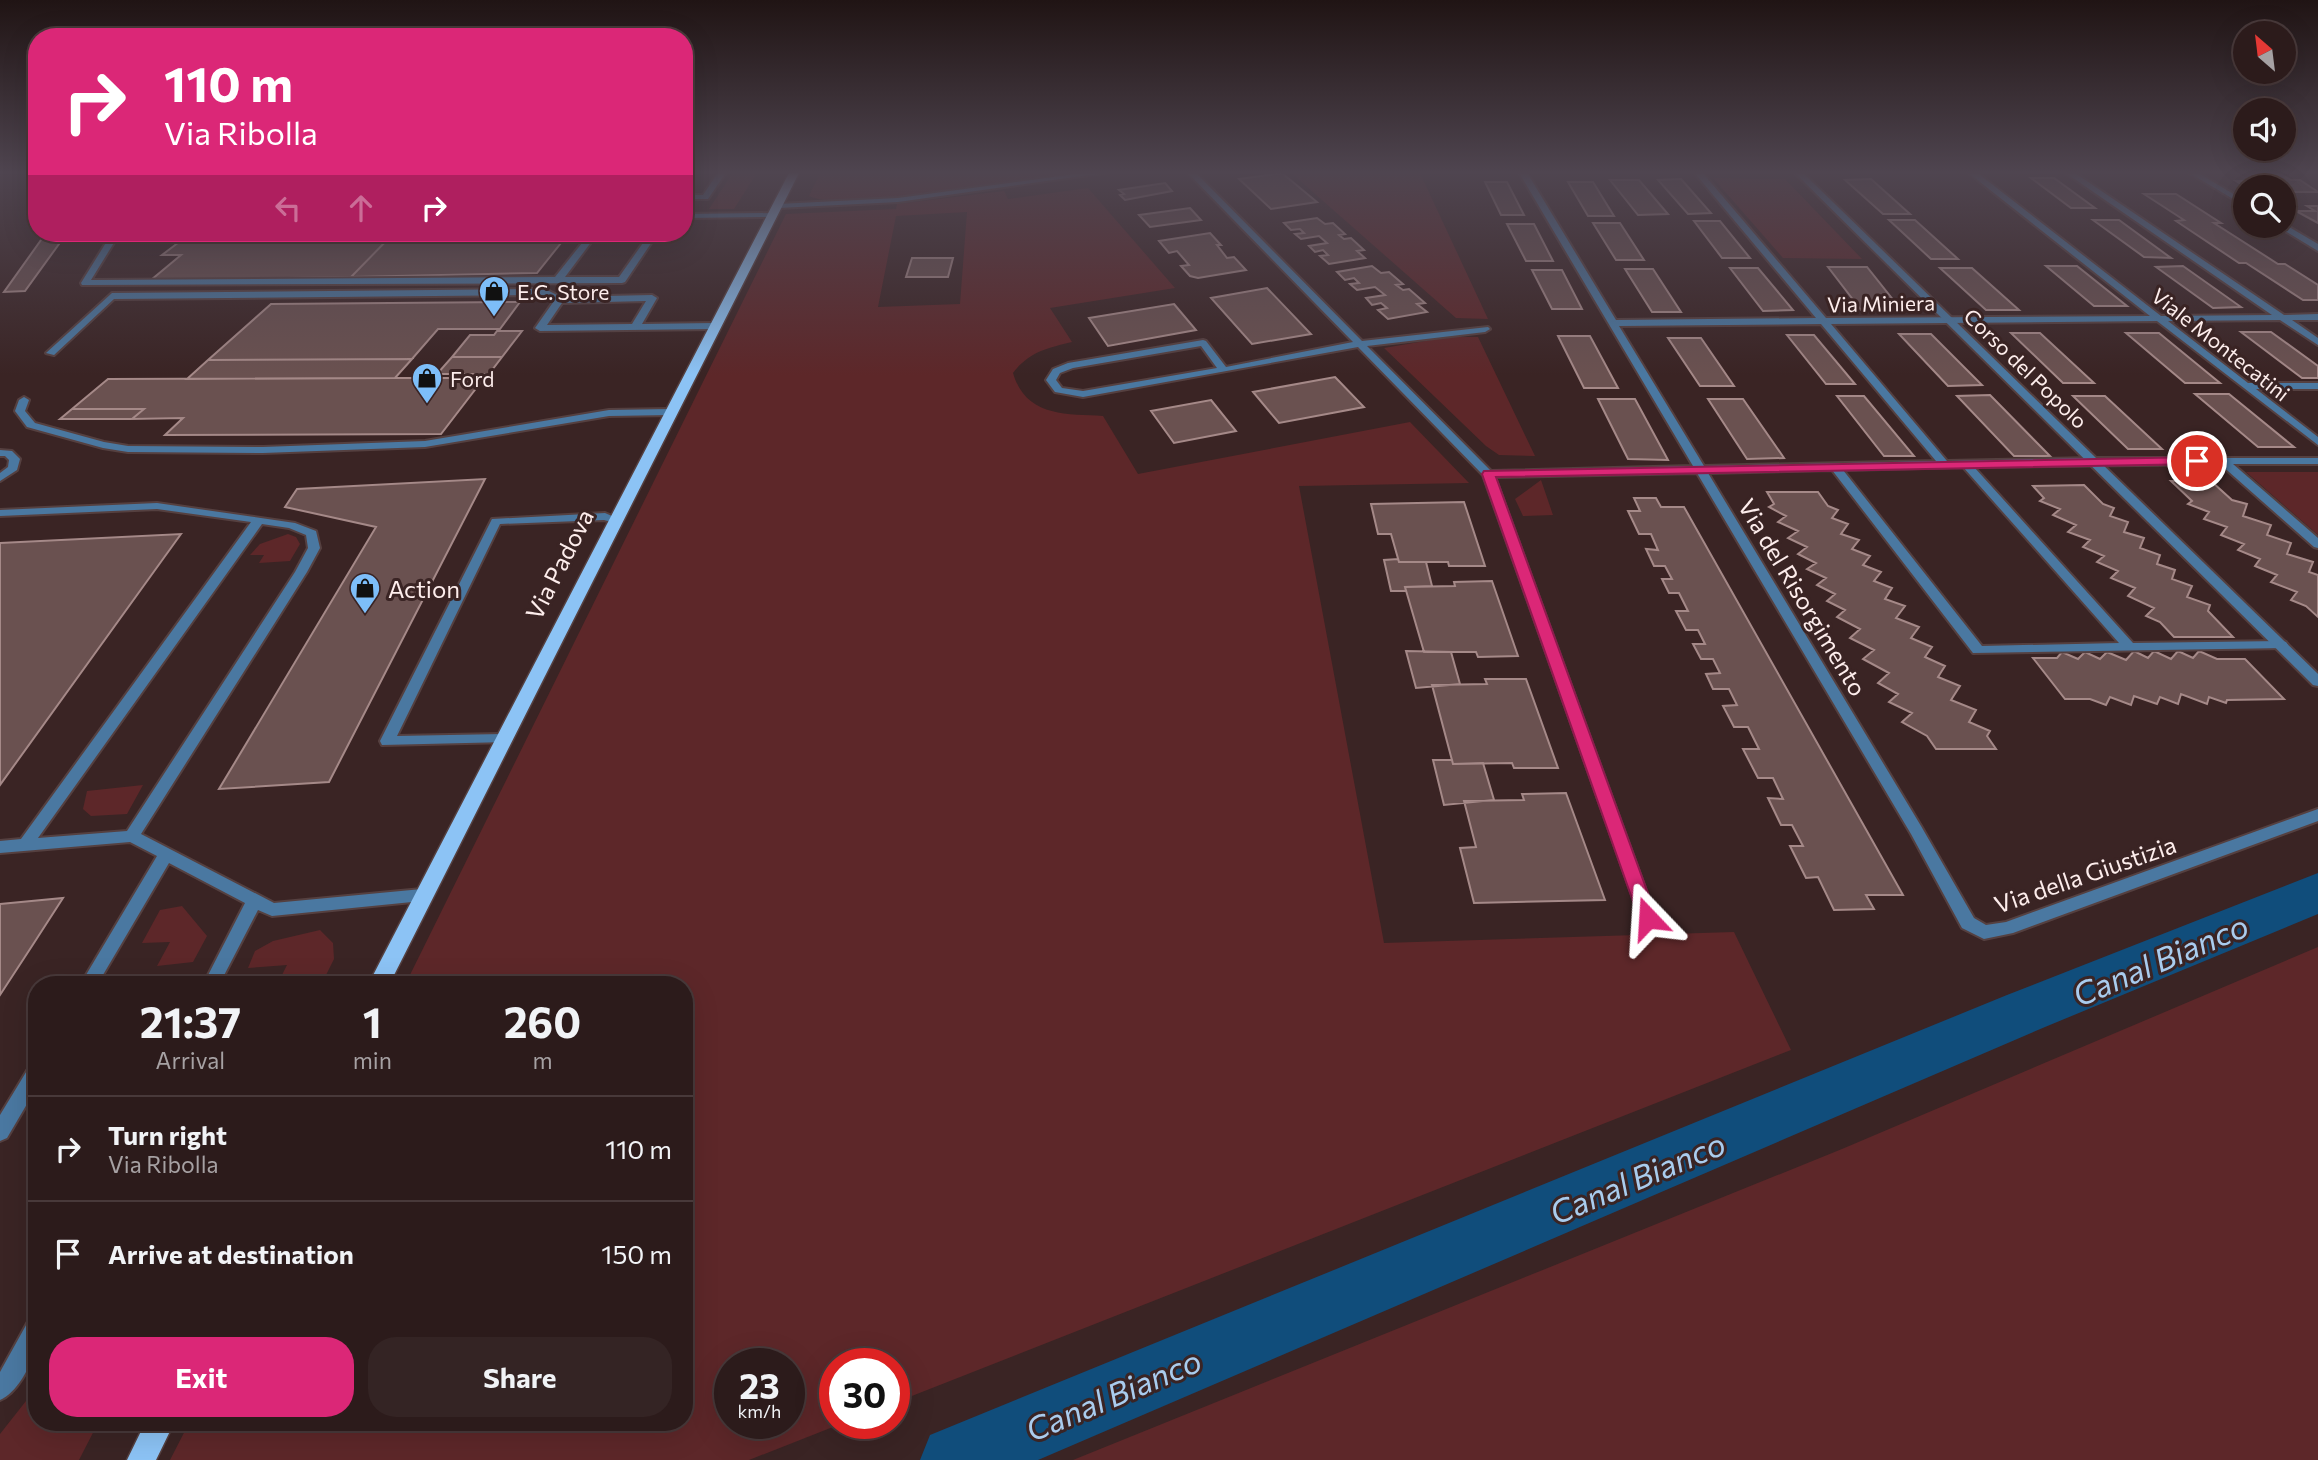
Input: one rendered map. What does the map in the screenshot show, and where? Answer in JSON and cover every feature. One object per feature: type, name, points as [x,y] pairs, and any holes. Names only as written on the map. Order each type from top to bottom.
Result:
[{"type":"main road","name":"Via Padova","points":[[382,976],[760,239]]},
{"type":"main road","points":[[141,1460],[156,1431]]},
{"type":"street","points":[[1256,239],[1488,474],[1648,918]]},
{"type":"street","name":"Via del Risorgimento","points":[[1562,239],[1916,830]]},
{"type":"street","points":[[1755,239],[1945,465]]},
{"type":"street","name":"Corso del Popolo","points":[[1867,239],[2318,682]]},
{"type":"street","name":"Viale Montecatini","points":[[2057,239],[2318,442]]},
{"type":"street","points":[[2167,239],[2318,342]]},
{"type":"street","points":[[110,242],[85,283],[622,280],[648,242]]},
{"type":"street","points":[[558,280],[587,242]]},
{"type":"street","points":[[51,353],[112,296],[545,292],[559,300],[652,298],[636,326]]},
{"type":"street","points":[[559,300],[540,328],[715,326]]},
{"type":"street","name":"Via Miniera","points":[[1612,323],[2318,317]]},
{"type":"street","points":[[1224,370],[1203,343],[1071,365],[1056,371],[1051,380],[1059,390],[1083,394],[1224,370],[1358,344],[1485,329]]},
{"type":"street","points":[[2246,386],[2318,386]]},
{"type":"street","points":[[24,400],[20,411],[31,425],[103,445],[128,449],[263,450],[425,444],[609,412],[671,412]]},
{"type":"street","points":[[0,453],[8,453],[15,459],[13,468],[0,478]]},
{"type":"street","points":[[1488,474],[2093,461],[2318,461]]},
{"type":"street","points":[[2223,461],[2318,544]]},
{"type":"street","points":[[1966,464],[2130,648]]},
{"type":"street","points":[[1835,467],[1978,650],[2281,645]]},
{"type":"street","points":[[0,513],[157,506],[291,524],[312,533],[314,548],[302,572],[132,836]]},
{"type":"street","points":[[503,740],[387,741],[496,521],[606,516],[615,520]]},
{"type":"street","points":[[25,845],[259,520]]},
{"type":"street","name":"Via della Giustizia","points":[[1916,830],[1968,923],[1984,932],[2007,928],[2318,815]]},
{"type":"street","points":[[0,847],[132,836],[272,910],[422,895]]},
{"type":"street","points":[[93,976],[166,854]]},
{"type":"street","points":[[216,976],[254,901]]},
{"type":"street","points":[[0,1132],[28,1085]]},
{"type":"street","points":[[0,1390],[11,1376],[28,1343]]},
{"type":"shaded area","points":[[774,239],[891,239],[878,307],[960,304],[965,239],[1132,239],[1175,288],[1050,308],[1072,342],[1032,356],[1013,373],[1027,398],[1037,405],[1061,413],[1103,416],[1138,474],[1410,422],[1469,483],[1299,486],[1384,943],[1734,932],[1791,1050],[910,1397],[910,1348],[819,1348],[819,1432],[805,1438],[805,1348],[714,1348],[714,1439],[802,1439],[749,1460],[170,1460],[185,1431],[693,1431],[693,976],[409,976]]},
{"type":"shaded area","points":[[1366,239],[1451,239],[1488,319],[1456,318]]},
{"type":"shaded area","points":[[1766,239],[1843,239],[1862,259],[1783,258]]},
{"type":"shaded area","points":[[1448,337],[1478,337],[1535,456],[1499,455],[1486,446],[1384,348]]},
{"type":"shaded area","points":[[2246,472],[2318,472],[2318,535]]},
{"type":"shaded area","points":[[1541,480],[1553,515],[1523,516],[1515,499]]},
{"type":"shaded area","points":[[288,534],[296,537],[300,544],[290,561],[259,563],[264,555],[250,555],[260,544]]},
{"type":"shaded area","points":[[143,785],[127,814],[91,816],[83,809],[87,791]]},
{"type":"shaded area","points":[[182,906],[207,936],[193,962],[157,966],[170,942],[142,943],[160,910]]},
{"type":"shaded area","points":[[320,930],[333,943],[334,959],[326,976],[282,976],[287,965],[248,968],[255,951],[273,941]]},
{"type":"shaded area","points":[[2318,947],[2318,1460],[1073,1460],[1842,1149]]},
{"type":"shaded area","points":[[28,1397],[28,1431],[94,1431],[79,1460],[0,1460],[0,1434]]},
{"type":"building","points":[[1216,239],[1227,258],[1234,257],[1246,270],[1198,278],[1190,276],[1181,266],[1189,265],[1177,251],[1169,253],[1159,241]]},
{"type":"building","points":[[1323,239],[1352,239],[1364,250],[1357,251],[1365,258],[1329,264],[1320,256],[1328,255],[1323,250],[1315,252],[1309,246],[1327,243]]},
{"type":"building","points":[[1515,239],[1542,239],[1553,261],[1526,261]]},
{"type":"building","points":[[1603,239],[1630,239],[1644,260],[1616,260]]},
{"type":"building","points":[[1708,239],[1735,239],[1750,258],[1722,258]]},
{"type":"building","points":[[1910,239],[1936,239],[1958,259],[1931,259]]},
{"type":"building","points":[[2119,239],[2145,239],[2171,258],[2144,257]]},
{"type":"building","points":[[2203,239],[2239,239],[2318,285],[2318,300],[2303,300],[2246,263],[2239,263]]},
{"type":"building","points":[[40,242],[60,242],[25,291],[4,292]]},
{"type":"building","points":[[179,242],[385,242],[351,277],[151,280],[181,255],[162,255]]},
{"type":"building","points":[[385,242],[562,242],[537,273],[351,277]]},
{"type":"building","points":[[912,258],[953,258],[948,277],[906,277]]},
{"type":"building","points":[[1372,266],[1381,273],[1389,272],[1403,284],[1396,285],[1403,290],[1409,289],[1425,303],[1417,304],[1427,312],[1388,319],[1378,310],[1387,308],[1381,303],[1372,305],[1366,298],[1385,295],[1375,287],[1357,290],[1350,284],[1359,283],[1354,278],[1345,280],[1337,272]]},
{"type":"building","points":[[2046,266],[2077,266],[2127,306],[2094,306]]},
{"type":"building","points":[[2183,266],[2241,307],[2213,308],[2156,267]]},
{"type":"building","points":[[1828,267],[1867,267],[1902,311],[1861,310]]},
{"type":"building","points":[[1730,268],[1758,268],[1793,310],[1763,311]]},
{"type":"building","points":[[1940,268],[1972,268],[2019,310],[1986,310]]},
{"type":"building","points":[[1625,269],[1653,269],[1681,312],[1652,312]]},
{"type":"building","points":[[1532,270],[1562,270],[1582,309],[1552,309]]},
{"type":"building","points":[[1267,288],[1311,334],[1252,344],[1211,298]]},
{"type":"building","points":[[520,302],[500,329],[438,329],[412,359],[208,360],[271,304]]},
{"type":"building","points":[[1174,304],[1196,330],[1108,346],[1089,318]]},
{"type":"building","points":[[497,331],[522,331],[502,357],[452,357],[470,335],[494,335]]},
{"type":"building","points":[[2241,332],[2271,332],[2318,366],[2318,378],[2302,378]]},
{"type":"building","points":[[2011,333],[2040,333],[2094,383],[2063,383]]},
{"type":"building","points":[[2126,333],[2159,333],[2220,383],[2185,383]]},
{"type":"building","points":[[1899,334],[1931,334],[1982,385],[1948,386]]},
{"type":"building","points":[[1787,335],[1814,335],[1855,384],[1826,384]]},
{"type":"building","points":[[1558,336],[1590,336],[1618,388],[1584,388]]},
{"type":"building","points":[[1668,338],[1701,338],[1734,386],[1700,386]]},
{"type":"building","points":[[452,357],[502,357],[489,374],[437,374]]},
{"type":"building","points":[[412,359],[395,378],[187,379],[208,360]]},
{"type":"building","points":[[1335,377],[1364,407],[1279,423],[1253,392]]},
{"type":"building","points":[[484,378],[441,434],[165,435],[183,418],[132,419],[144,409],[72,409],[108,379]]},
{"type":"building","points":[[2195,394],[2229,394],[2294,447],[2258,447]]},
{"type":"building","points":[[1990,395],[2050,456],[2014,456],[1957,396]]},
{"type":"building","points":[[1837,396],[1864,396],[1914,456],[1884,456]]},
{"type":"building","points":[[2073,396],[2105,396],[2162,449],[2128,449]]},
{"type":"building","points":[[1598,399],[1635,399],[1668,460],[1628,459]]},
{"type":"building","points":[[1708,399],[1743,399],[1784,458],[1747,459]]},
{"type":"building","points":[[1211,400],[1236,431],[1174,443],[1151,411]]},
{"type":"building","points":[[72,409],[144,409],[132,419],[60,419]]},
{"type":"building","points":[[485,479],[329,782],[219,789],[376,527],[285,507],[297,489]]},
{"type":"building","points":[[2171,481],[2211,481],[2232,500],[2247,504],[2243,516],[2271,525],[2267,535],[2291,543],[2287,554],[2313,562],[2309,572],[2318,575],[2318,617],[2306,606],[2291,600],[2297,592],[2271,582],[2277,575],[2255,566],[2260,559],[2238,550],[2244,544],[2221,535],[2227,527],[2204,519],[2209,512],[2188,504],[2192,501]]},
{"type":"building","points":[[2084,485],[2103,504],[2114,508],[2110,516],[2128,522],[2124,532],[2144,538],[2140,548],[2160,555],[2157,564],[2175,570],[2172,579],[2192,586],[2187,597],[2210,605],[2208,611],[2233,637],[2174,637],[2160,622],[2146,616],[2154,608],[2128,596],[2135,588],[2111,578],[2118,571],[2097,562],[2104,556],[2083,547],[2090,540],[2068,532],[2076,525],[2053,515],[2060,509],[2040,501],[2044,498],[2033,486]]},
{"type":"building","points":[[1767,492],[1818,492],[1828,506],[1838,510],[1832,518],[1848,524],[1841,534],[1859,540],[1852,549],[1870,556],[1863,565],[1881,572],[1874,581],[1892,588],[1885,599],[1905,606],[1896,618],[1919,627],[1911,638],[1932,647],[1925,657],[1945,666],[1938,677],[1960,686],[1951,700],[1976,710],[1969,722],[1990,731],[1987,736],[1996,749],[1936,749],[1927,736],[1902,722],[1912,713],[1889,702],[1898,694],[1878,683],[1889,673],[1863,659],[1874,650],[1850,638],[1860,629],[1837,617],[1845,610],[1827,601],[1835,594],[1817,585],[1826,578],[1807,569],[1816,563],[1798,554],[1807,547],[1788,538],[1798,531],[1778,522],[1786,516],[1769,507],[1774,504]]},
{"type":"building","points":[[1634,498],[1656,498],[1661,507],[1684,507],[1903,895],[1866,895],[1874,909],[1834,910],[1818,877],[1806,878],[1790,846],[1803,846],[1792,825],[1781,825],[1768,798],[1783,799],[1773,778],[1758,778],[1743,749],[1759,749],[1748,727],[1734,727],[1723,706],[1737,705],[1729,689],[1713,689],[1706,674],[1720,673],[1713,659],[1701,659],[1693,644],[1705,644],[1698,630],[1686,630],[1676,611],[1688,611],[1679,593],[1669,593],[1662,579],[1672,579],[1665,566],[1654,566],[1646,549],[1658,550],[1651,534],[1639,534],[1628,511],[1640,511]]},
{"type":"building","points":[[1464,502],[1485,566],[1449,566],[1448,562],[1399,562],[1391,534],[1378,534],[1371,504]]},
{"type":"building","points":[[181,534],[0,785],[0,543]]},
{"type":"building","points":[[1398,559],[1399,562],[1426,562],[1432,586],[1405,587],[1406,591],[1391,591],[1384,560]]},
{"type":"building","points":[[1492,581],[1518,656],[1478,657],[1476,652],[1424,652],[1405,587],[1455,586],[1454,582]]},
{"type":"building","points":[[1406,651],[1451,652],[1460,684],[1416,688]]},
{"type":"building","points":[[2134,651],[2148,658],[2154,651],[2171,659],[2178,651],[2193,658],[2199,651],[2217,659],[2245,659],[2284,699],[2227,700],[2226,703],[2209,697],[2207,704],[2181,694],[2178,704],[2160,697],[2157,704],[2134,696],[2131,705],[2110,697],[2106,705],[2090,699],[2065,699],[2033,658],[2057,658],[2062,652],[2078,659],[2085,652],[2100,659],[2107,652],[2126,660]]},
{"type":"building","points":[[1485,679],[1526,679],[1558,768],[1514,768],[1512,763],[1453,764],[1432,685],[1487,684]]},
{"type":"building","points":[[1433,760],[1452,760],[1453,764],[1483,763],[1494,800],[1444,805]]},
{"type":"building","points":[[1566,793],[1605,900],[1474,903],[1460,848],[1476,847],[1464,801],[1524,800],[1522,794]]},
{"type":"building","points":[[63,898],[32,946],[0,995],[0,904]]},
{"type":"waterway","name":"Canal Bianco","points":[[955,1460],[2026,1011],[2318,893]]},
{"type":"place","name":"E.C. Store","points":[[494,318]]},
{"type":"place","name":"Ford","points":[[427,405]]},
{"type":"place","name":"Action","points":[[365,615]]},
{"type":"route","points":[[1648,918],[1488,474],[2197,461]]}]
